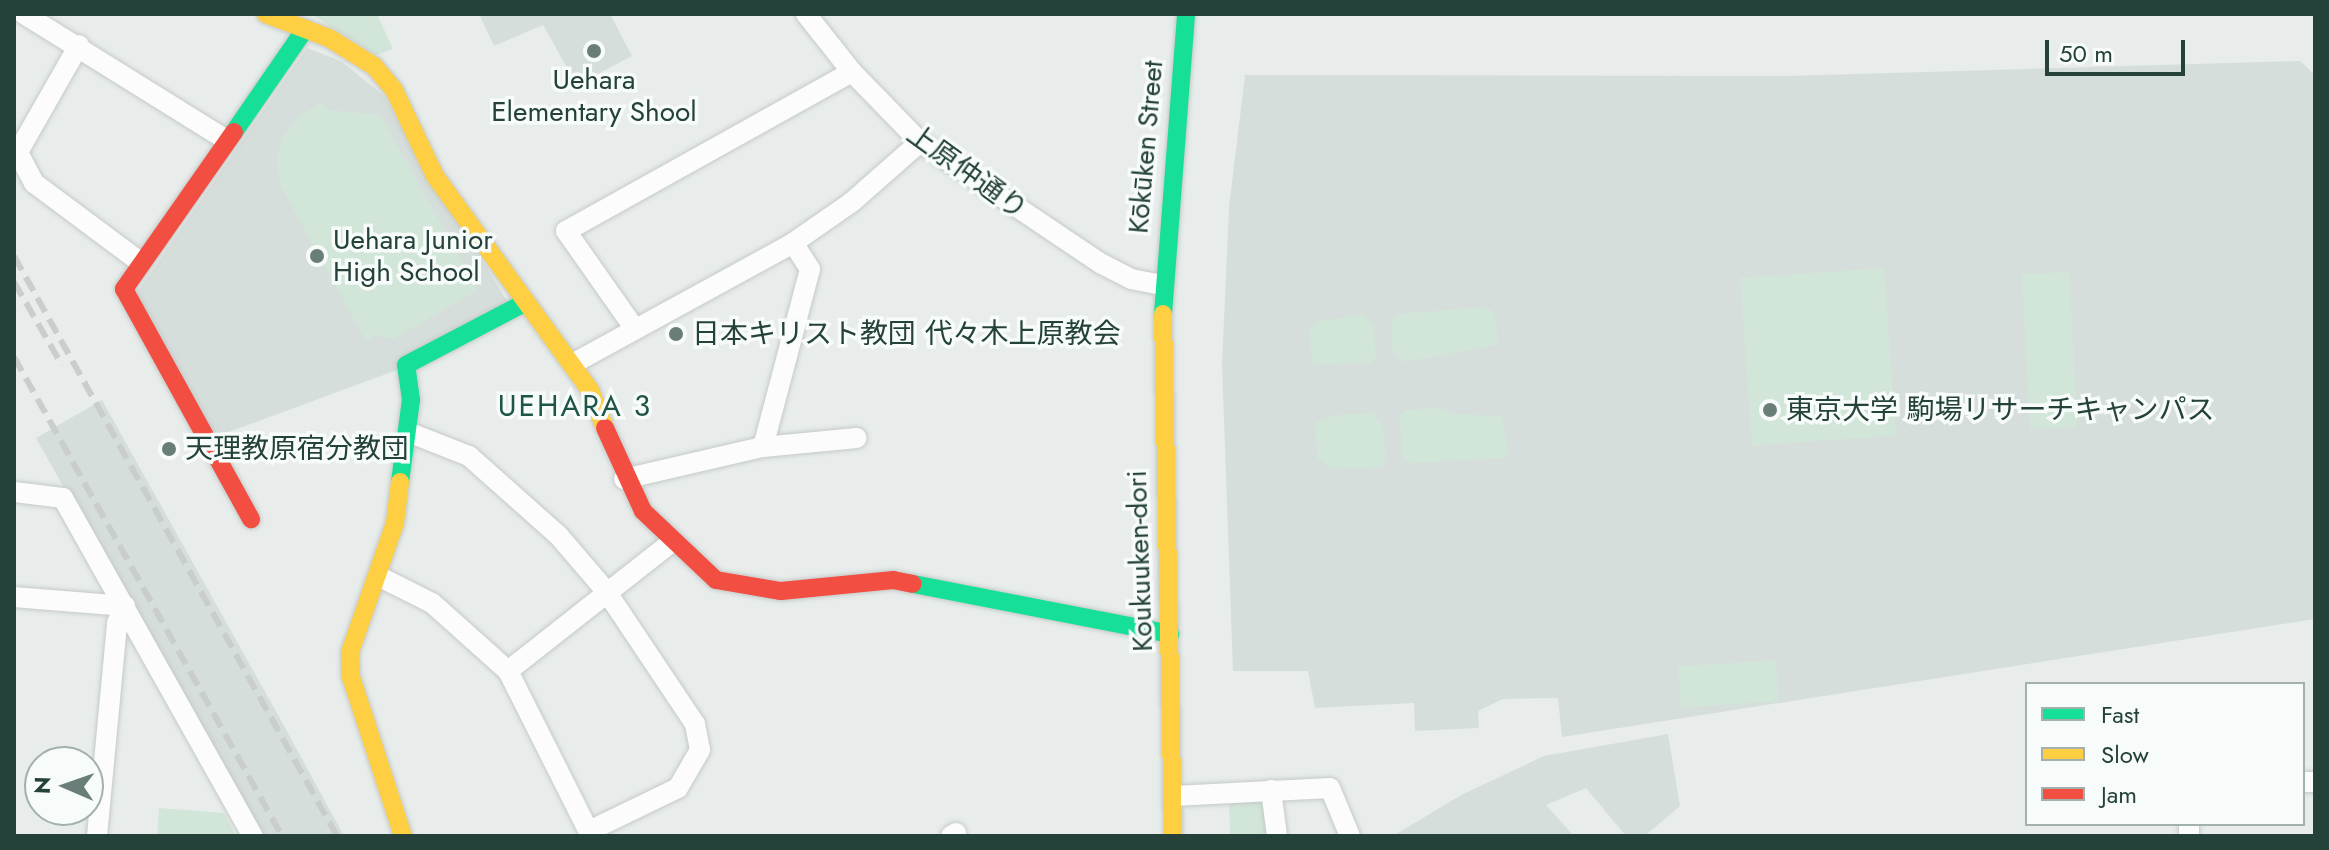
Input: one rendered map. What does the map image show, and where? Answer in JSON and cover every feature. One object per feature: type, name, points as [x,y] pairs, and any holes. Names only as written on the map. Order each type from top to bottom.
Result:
[{"type":"street","points":[[24,14],[79,45],[225,139]]},
{"type":"street","points":[[266,14],[305,29],[374,66],[394,90],[435,176],[524,303],[574,363],[590,390],[624,479],[643,511],[716,580],[730,586],[781,591],[893,580],[1170,634]]},
{"type":"street","name":"上原仲通り","points":[[806,14],[852,72],[920,142],[1100,263],[1131,279],[1162,285]]},
{"type":"street","name":"Kōkūken Street","points":[[1162,285],[1186,14]]},
{"type":"street","points":[[251,519],[124,289],[225,139],[305,29]]},
{"type":"street","points":[[79,45],[16,149],[34,183],[140,262]]},
{"type":"street","points":[[635,329],[566,231],[852,72]]},
{"type":"street","points":[[574,363],[793,243],[852,202],[920,142]]},
{"type":"street","points":[[763,447],[810,269],[793,243]]},
{"type":"street","name":"Koukuuken-dori","points":[[1162,285],[1173,836]]},
{"type":"street","points":[[403,836],[351,677],[350,652],[395,523],[408,432],[406,365],[524,303]]},
{"type":"street","points":[[378,576],[432,603],[508,671],[591,833],[678,788],[700,750],[681,697],[606,591],[559,536],[491,473],[453,448],[408,432]]},
{"type":"street","points":[[624,479],[763,447],[857,438]]},
{"type":"street","points":[[14,492],[63,498],[253,836]]},
{"type":"street","points":[[508,671],[673,541]]},
{"type":"street","points":[[14,597],[125,606]]},
{"type":"street","points":[[97,836],[117,623],[125,606]]},
{"type":"street","points":[[1271,790],[1277,836]]},
{"type":"street","points":[[1174,796],[1334,790],[1350,836]]},
{"type":"shaded area","name":"Uehara Elementary Shool","points":[[479,14],[610,14],[632,56],[577,85],[543,25],[494,46]]},
{"type":"shaded area","name":"Uehara Junior High School","points":[[307,48],[341,61],[383,95],[508,303],[397,370],[215,437],[136,294]]},
{"type":"shaded area","name":"東京大学 駒場リサーチキャンパス","points":[[2300,61],[2315,75],[2315,619],[1562,737],[1558,698],[1503,699],[1478,711],[1479,728],[1415,731],[1414,703],[1315,708],[1308,671],[1233,671],[1222,364],[1229,207],[1245,75],[1788,76]]},
{"type":"shaded area","points":[[102,400],[344,836],[260,836],[36,438]]},
{"type":"shaded area","points":[[1668,734],[1680,806],[1645,836],[1626,836],[1586,788],[1546,805],[1574,836],[1393,836],[1461,795],[1544,756]]},
{"type":"green space","points":[[311,14],[377,14],[393,49],[376,55]]},
{"type":"green space","points":[[323,102],[328,110],[380,115],[478,290],[393,339],[377,335],[366,341],[280,184],[277,157],[283,136],[301,115]]},
{"type":"green space","points":[[1884,268],[1896,436],[1752,446],[1740,278]]},
{"type":"green space","points":[[2069,272],[2077,427],[2030,429],[2022,274]]},
{"type":"green space","points":[[1486,307],[1495,314],[1498,345],[1403,362],[1392,350],[1392,320],[1397,314]]},
{"type":"green space","points":[[1364,314],[1373,325],[1376,357],[1371,363],[1313,364],[1309,332],[1316,322]]},
{"type":"green space","points":[[1443,408],[1453,414],[1502,416],[1508,451],[1504,458],[1408,463],[1402,455],[1400,415],[1407,410]]},
{"type":"green space","points":[[1373,413],[1383,427],[1386,458],[1381,467],[1332,469],[1318,459],[1315,423],[1335,415]]},
{"type":"green space","points":[[1776,660],[1779,701],[1681,708],[1678,667]]},
{"type":"green space","points":[[1263,796],[1270,836],[1230,836],[1229,798]]},
{"type":"green space","points":[[159,808],[224,813],[236,836],[157,836]]},
{"type":"railway","points":[[14,256],[337,836]]},
{"type":"railway","points":[[14,282],[62,365]]},
{"type":"railway","points":[[14,357],[282,836]]},
{"type":"traffic: fast","points":[[1163,314],[1186,14]]},
{"type":"traffic: fast","points":[[234,132],[305,29]]},
{"type":"traffic: fast","points":[[400,482],[411,400],[406,365],[524,303]]},
{"type":"traffic: fast","points":[[913,584],[1170,634]]},
{"type":"traffic: slow","points":[[266,14],[329,38],[374,66],[394,90],[435,176],[590,390],[605,428]]},
{"type":"traffic: slow","points":[[1163,314],[1173,836]]},
{"type":"traffic: slow","points":[[400,482],[395,523],[350,652],[351,677],[403,836]]},
{"type":"traffic: jam","points":[[234,132],[124,289],[251,519]]},
{"type":"traffic: jam","points":[[605,428],[643,511],[716,580],[781,591],[893,580],[913,584]]},
{"type":"place","name":"Uehara Elementary Shool","points":[[594,51]]},
{"type":"place","name":"Uehara Junior High School","points":[[317,256]]},
{"type":"place","name":"日本キリスト教団 代々木上原教会","points":[[676,334]]},
{"type":"place","name":"東京大学 駒場リサーチキャンパス","points":[[1770,410]]},
{"type":"place","name":"天理教原宿分教団","points":[[169,449]]},
{"type":"district","name":"UEHARA 3","points":[[575,406]]}]
